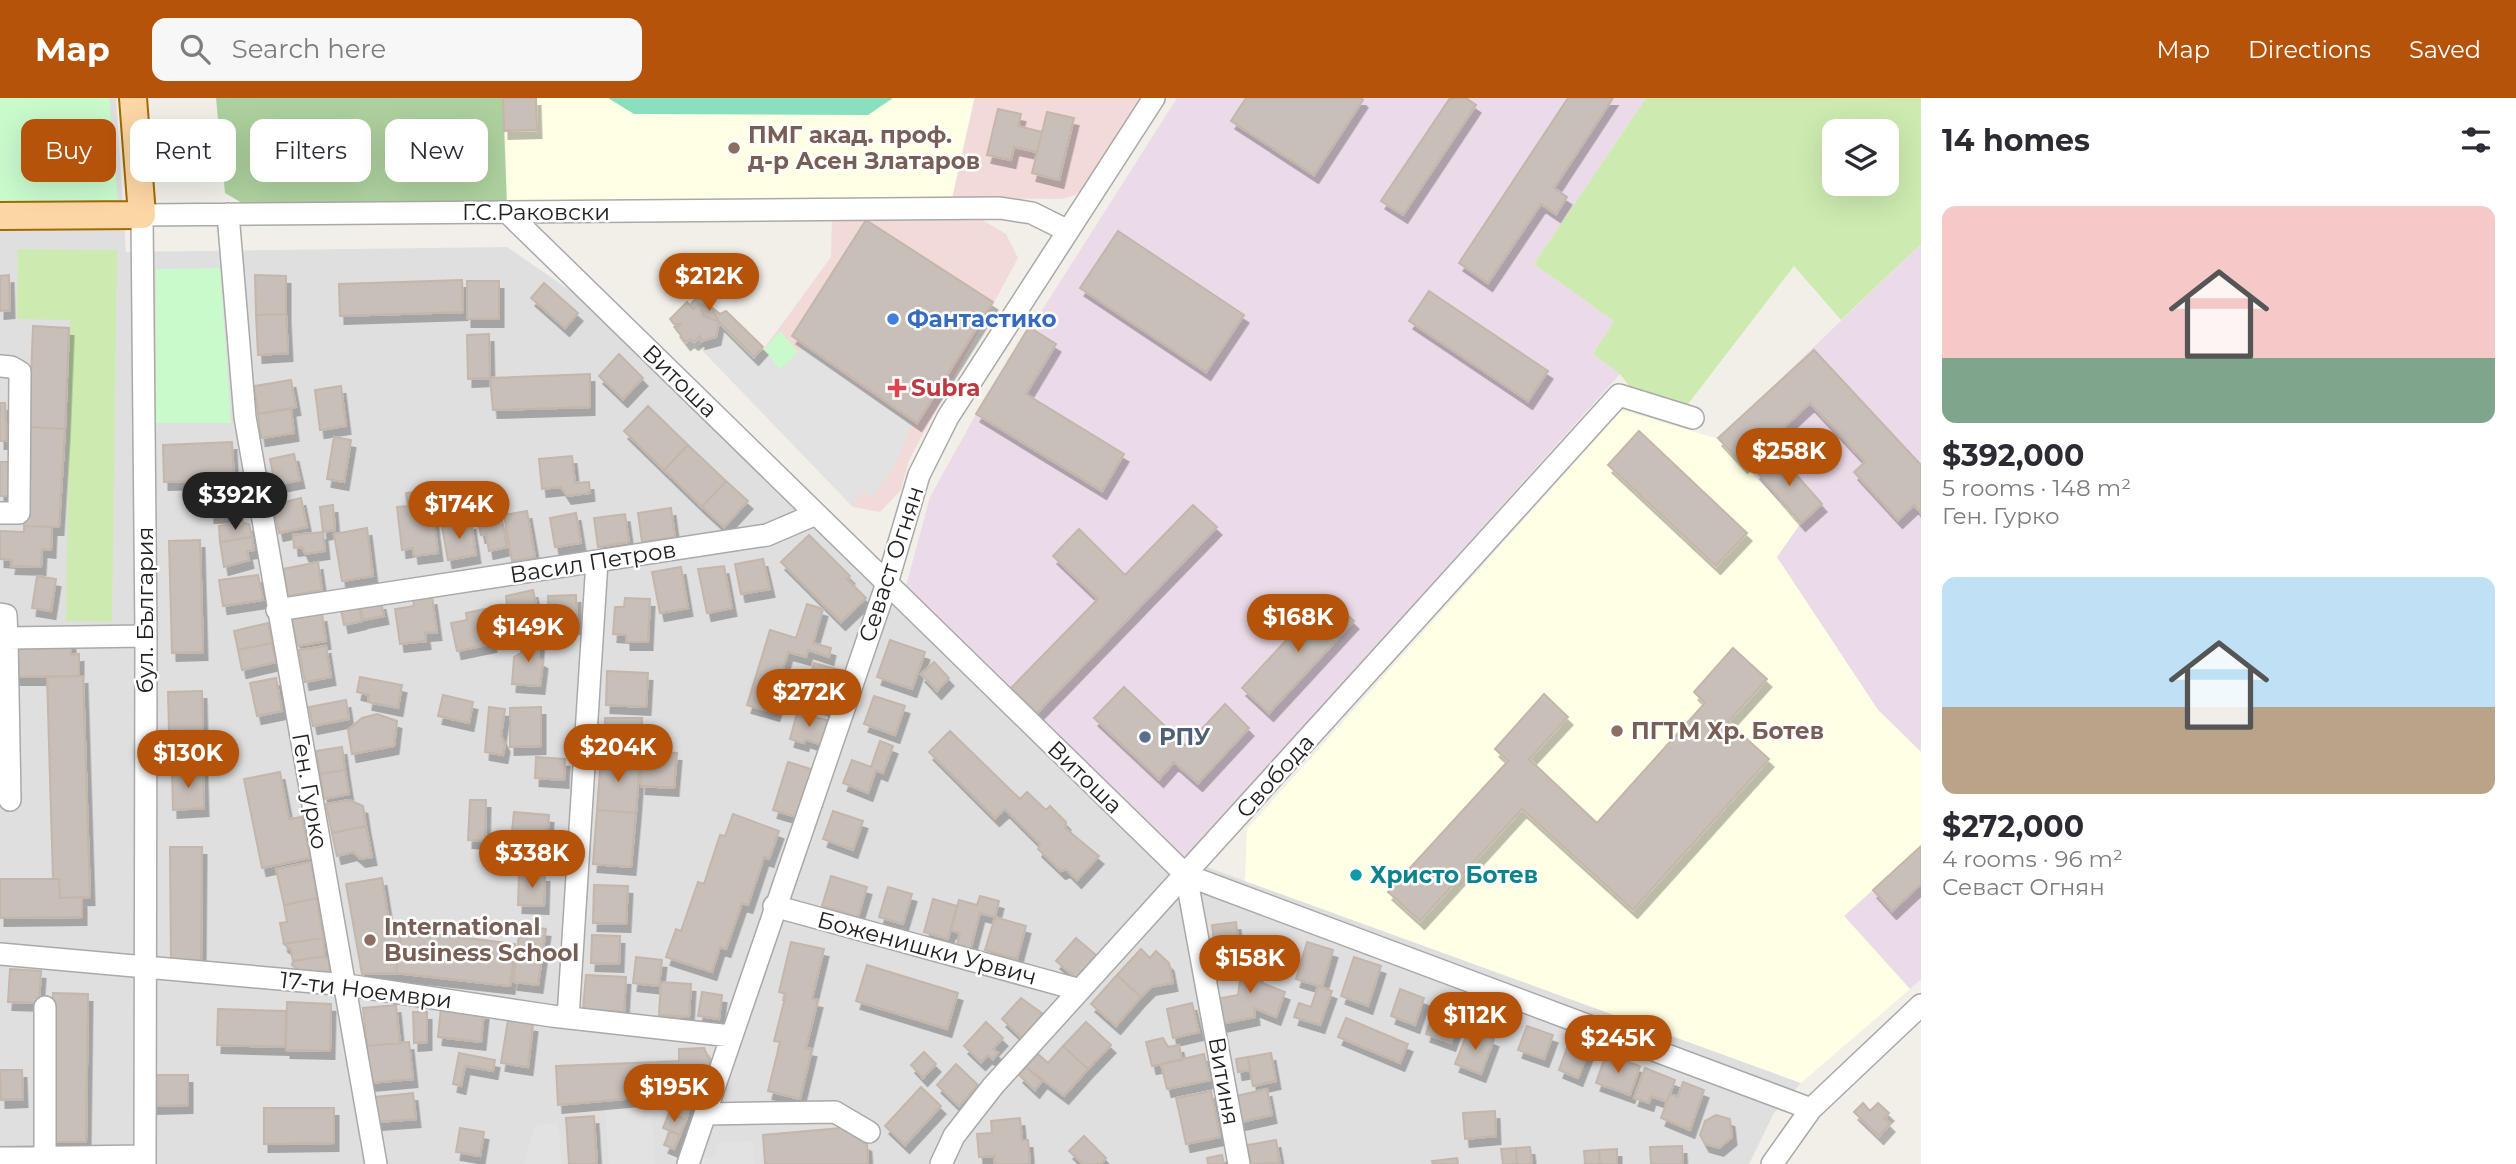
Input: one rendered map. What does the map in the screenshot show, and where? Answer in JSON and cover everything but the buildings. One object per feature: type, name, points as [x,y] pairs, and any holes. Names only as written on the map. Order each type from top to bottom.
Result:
[{"type":"main road","name":"бул. България","points":[[133,98],[142,215]]},
{"type":"main road","name":"Г.С.Раковски","points":[[0,216],[142,215]]},
{"type":"street","name":"Севаст Огнян","points":[[688,1164],[774,906],[887,583],[911,499],[936,436],[1154,98]]},
{"type":"street","name":"Г.С.Раковски","points":[[142,215],[1000,208],[1032,214],[1068,231]]},
{"type":"street","name":"Витоша","points":[[507,212],[1186,875],[1811,1109]]},
{"type":"street","name":"бул. България","points":[[142,215],[146,636],[145,1160]]},
{"type":"street","name":"Ген. Гурко","points":[[228,215],[245,417],[277,610],[347,985],[376,1164]]},
{"type":"street","points":[[0,366],[20,372],[19,513],[0,513]]},
{"type":"street","name":"Свобода","points":[[942,1164],[967,1117],[1619,395],[1693,418]]},
{"type":"street","name":"Васил Петров","points":[[277,610],[767,535],[816,514]]},
{"type":"street","points":[[568,1018],[597,561]]},
{"type":"street","points":[[0,614],[6,615],[10,800]]},
{"type":"street","points":[[7,638],[146,636]]},
{"type":"street","name":"Витиня","points":[[1186,875],[1239,1164]]},
{"type":"street","name":"Боженишки Урвич","points":[[774,906],[1080,990]]},
{"type":"street","name":"17-ти Ноември","points":[[0,954],[347,985],[568,1018],[731,1035]]},
{"type":"street","points":[[1772,1164],[1811,1109],[1921,1005]]},
{"type":"street","points":[[35,1160],[45,1007]]},
{"type":"street","points":[[705,1114],[835,1112],[869,1132]]},
{"type":"street","points":[[0,1158],[145,1160]]},
{"type":"shaded area","points":[[0,98],[116,98],[126,252],[507,247],[628,330],[903,597],[1185,859],[1801,1083],[1774,1113],[1749,1164],[0,1164]]},
{"type":"shaded area","name":"ПМГ акад. проф. д-р Асен Златаров","points":[[504,98],[974,98],[952,198],[507,207]]},
{"type":"shaded area","points":[[975,98],[1145,98],[1086,187],[1075,195],[1062,199],[952,198]]},
{"type":"shaded area","points":[[1177,98],[1646,98],[1534,264],[1614,321],[1593,354],[1620,374],[1185,859],[903,597],[930,497],[976,414]]},
{"type":"shaded area","points":[[832,216],[976,216],[1006,234],[1018,258],[909,460],[901,490],[880,512],[853,507],[699,347],[720,326],[753,359],[763,350],[831,257]]},
{"type":"shaded area","points":[[1921,244],[1921,752],[1878,710],[1776,557],[1800,522],[1718,439]]},
{"type":"shaded area","points":[[720,326],[753,359],[764,350],[781,370],[803,346],[913,423],[894,467],[872,497],[862,492],[853,507],[699,347]]},
{"type":"shaded area","name":"ПГТМ Хр. Ботев","points":[[1622,410],[1718,439],[1801,523],[1777,557],[1878,710],[1921,752],[1921,846],[1844,916],[1910,989],[1801,1083],[1245,881],[1247,829]]},
{"type":"shaded area","points":[[1921,846],[1921,979],[1910,989],[1844,916]]},
{"type":"shaded area","points":[[651,1103],[655,1164],[609,1164],[605,1107]]},
{"type":"shaded area","points":[[558,1123],[562,1164],[524,1164],[535,1125]]},
{"type":"shaded area","points":[[753,1141],[755,1164],[700,1164],[700,1158],[717,1157],[716,1143]]},
{"type":"green space","points":[[0,98],[109,98],[111,119],[21,119],[21,182],[116,182],[116,179],[118,202],[0,204]]},
{"type":"green space","points":[[216,98],[503,98],[507,207],[242,203],[225,193],[224,182],[236,182],[236,119],[218,119]]},
{"type":"green space","points":[[608,98],[893,98],[868,115],[634,114]]},
{"type":"green space","points":[[1646,98],[1921,98],[1921,244],[1841,320],[1794,266],[1685,408],[1632,390],[1620,374],[1593,354],[1614,321],[1534,264]]},
{"type":"green space","points":[[18,249],[117,250],[112,622],[66,621],[70,320],[17,319]]},
{"type":"green space","points":[[220,268],[231,423],[156,423],[156,269]]},
{"type":"green space","points":[[780,331],[798,352],[780,370],[764,350]]},
{"type":"place","name":"ПМГ акад. проф. д-р Асен Златаров","points":[[734,148]]},
{"type":"place","name":"Фантастико","points":[[893,319]]},
{"type":"place","name":"Subra","points":[[897,388]]},
{"type":"place","name":"ПГТМ Хр. Ботев","points":[[1617,731]]},
{"type":"place","name":"РПУ","points":[[1145,737]]},
{"type":"place","name":"Христо Ботев","points":[[1356,875]]},
{"type":"place","name":"International Business School","points":[[370,940]]}]
